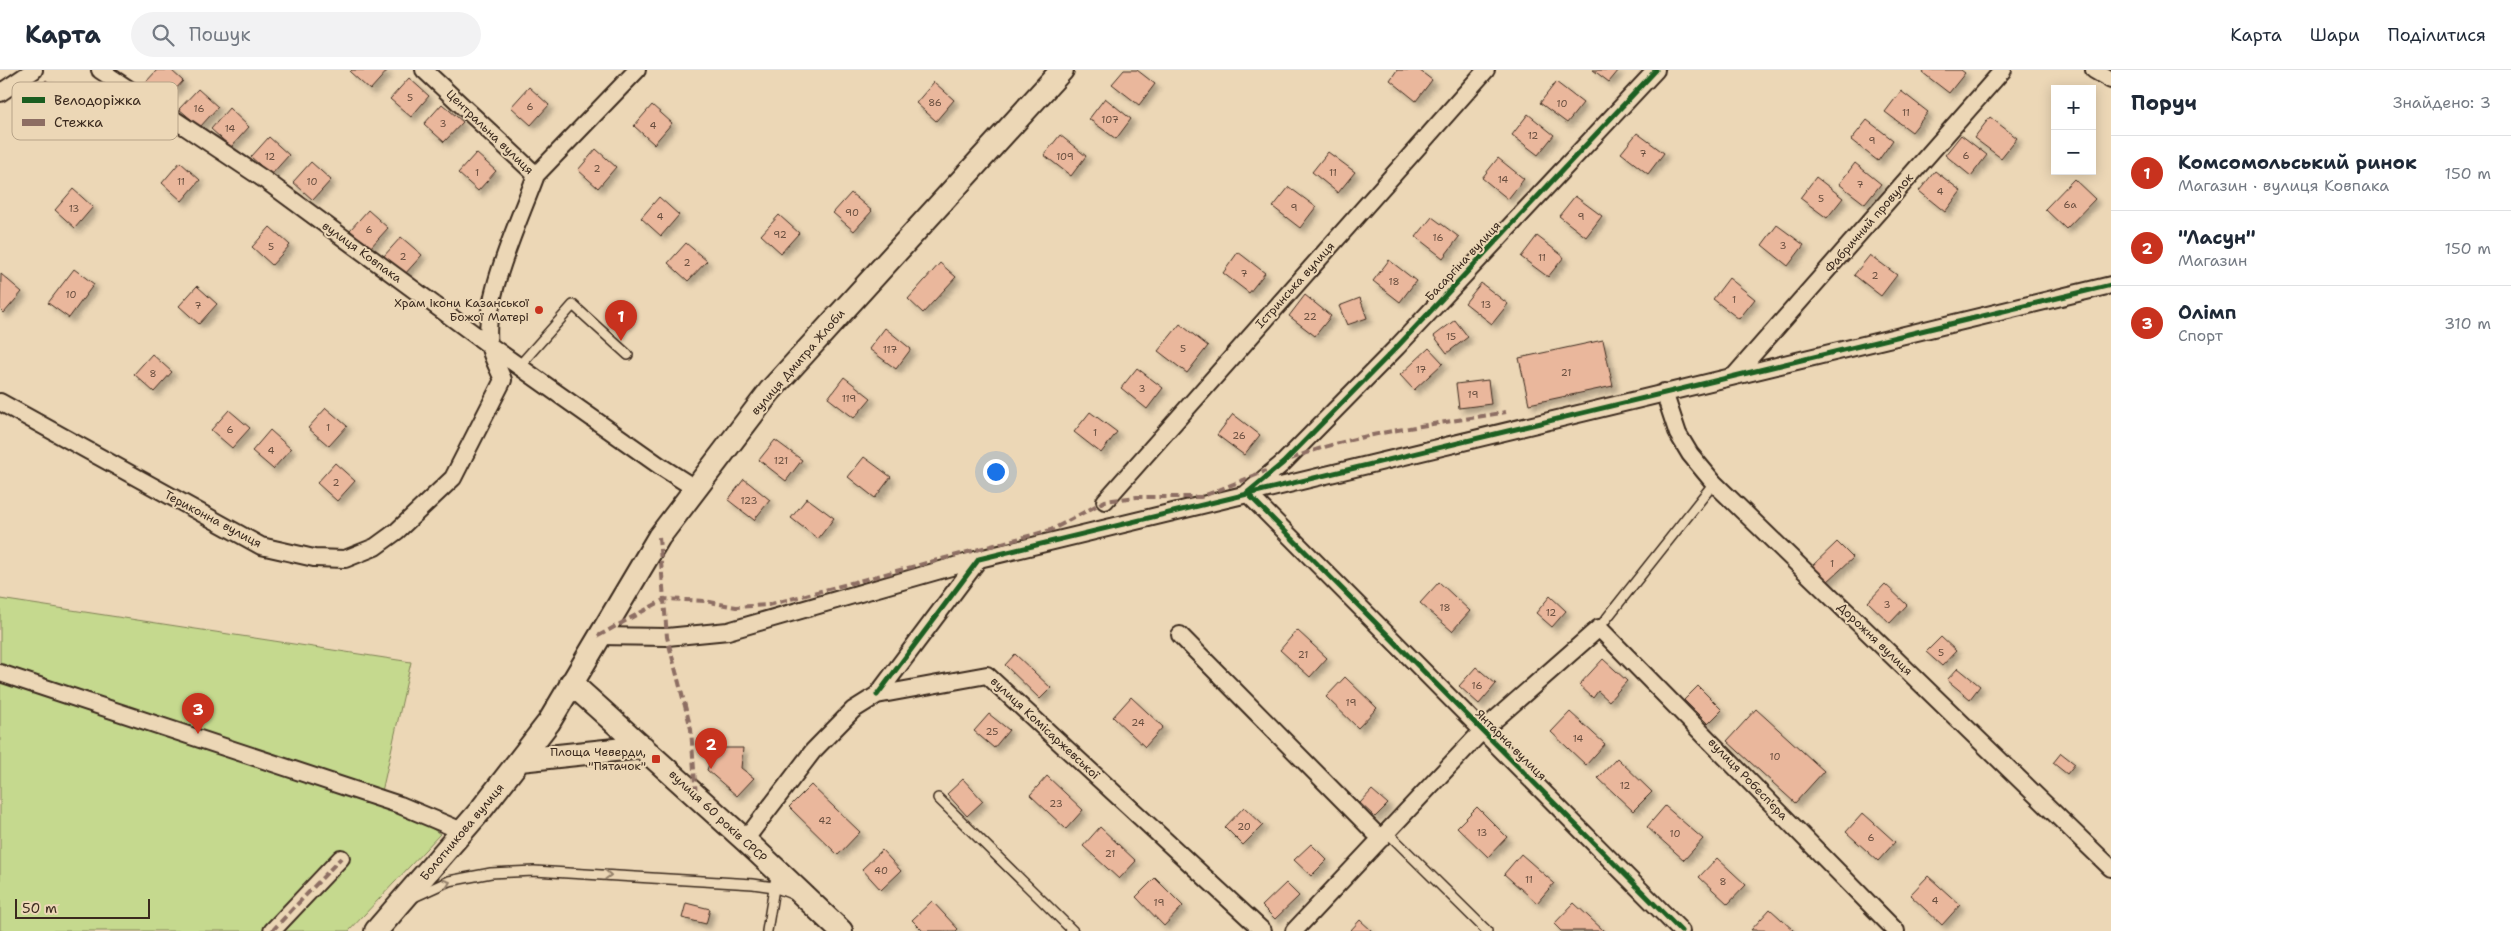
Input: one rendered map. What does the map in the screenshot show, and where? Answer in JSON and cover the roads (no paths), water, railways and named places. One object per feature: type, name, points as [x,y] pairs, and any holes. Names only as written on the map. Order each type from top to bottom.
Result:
[{"type":"main road","name":"вулиця Дмитра Жлоби","points":[[571,684],[659,537],[770,391],[1062,70]]},
{"type":"main road","name":"вулиця 60 років СРСР","points":[[571,684],[745,840],[776,879],[813,903],[841,931]]},
{"type":"main road","name":"Болотникова вулиця","points":[[376,931],[402,903],[520,760],[549,722],[571,684]]},
{"type":"main road","points":[[520,760],[643,747]]},
{"type":"street","points":[[16,82],[34,70]]},
{"type":"street","name":"вулиця Ковпака","points":[[100,70],[118,82]]},
{"type":"street","name":"Центральна вулиця","points":[[424,70],[536,175],[494,290],[489,323],[489,345]]},
{"type":"street","points":[[536,175],[637,70]]},
{"type":"street","name":"Істринська вулиця","points":[[1105,501],[1486,70]]},
{"type":"street","name":"Басаргіна вулиця","points":[[1247,494],[1283,463],[1397,347],[1656,70]]},
{"type":"street","name":"Фабричний провулок","points":[[1734,376],[2003,70]]},
{"type":"street","points":[[2094,70],[2111,80]]},
{"type":"street","points":[[0,93],[12,85]]},
{"type":"street","name":"вулиця Ковпака","points":[[178,122],[265,180],[489,345],[660,466],[696,489]]},
{"type":"street","points":[[598,636],[667,637],[728,631],[978,559],[2111,285]]},
{"type":"street","name":"Териконна вулиця","points":[[0,402],[261,546],[314,558],[345,559],[375,547],[397,531],[453,478],[503,380],[489,345]]},
{"type":"street","name":"Дорожня вулиця","points":[[1664,392],[1678,434],[1690,454],[1714,483],[2111,868]]},
{"type":"street","name":"Янтарна вулиця","points":[[1247,494],[1681,931]]},
{"type":"street","points":[[877,695],[978,559]]},
{"type":"street","points":[[1294,931],[1482,731],[1599,628]]},
{"type":"street","name":"вулиця Робесп'єра","points":[[1599,628],[1896,931]]},
{"type":"street","points":[[1180,635],[1384,836]]},
{"type":"street","points":[[0,672],[400,806],[462,831]]},
{"type":"street","name":"вулиця Комісаржевської","points":[[745,840],[814,751],[853,710],[877,695],[987,675],[1263,931]]},
{"type":"street","points":[[272,931],[341,858]]},
{"type":"lane","points":[[519,366],[573,305],[628,355]]},
{"type":"lane","points":[[1599,628],[1714,483]]},
{"type":"lane","points":[[938,798],[1073,931]]},
{"type":"lane","points":[[1384,836],[1487,931]]},
{"type":"lane","points":[[402,903],[449,881],[492,873],[534,871],[776,879],[767,931]]},
{"type":"place","name":"Храм ікони Казанської Божої Матері","points":[[539,310]]},
{"type":"place","name":"Комсомольський ринок","points":[[621,341]]},
{"type":"place","name":"Олімп","points":[[198,734]]},
{"type":"place","name":"Площа Чеверди, \"Пятачок\"","points":[[656,759]]},
{"type":"place","name":"\"Ласун\"","points":[[711,769]]}]
